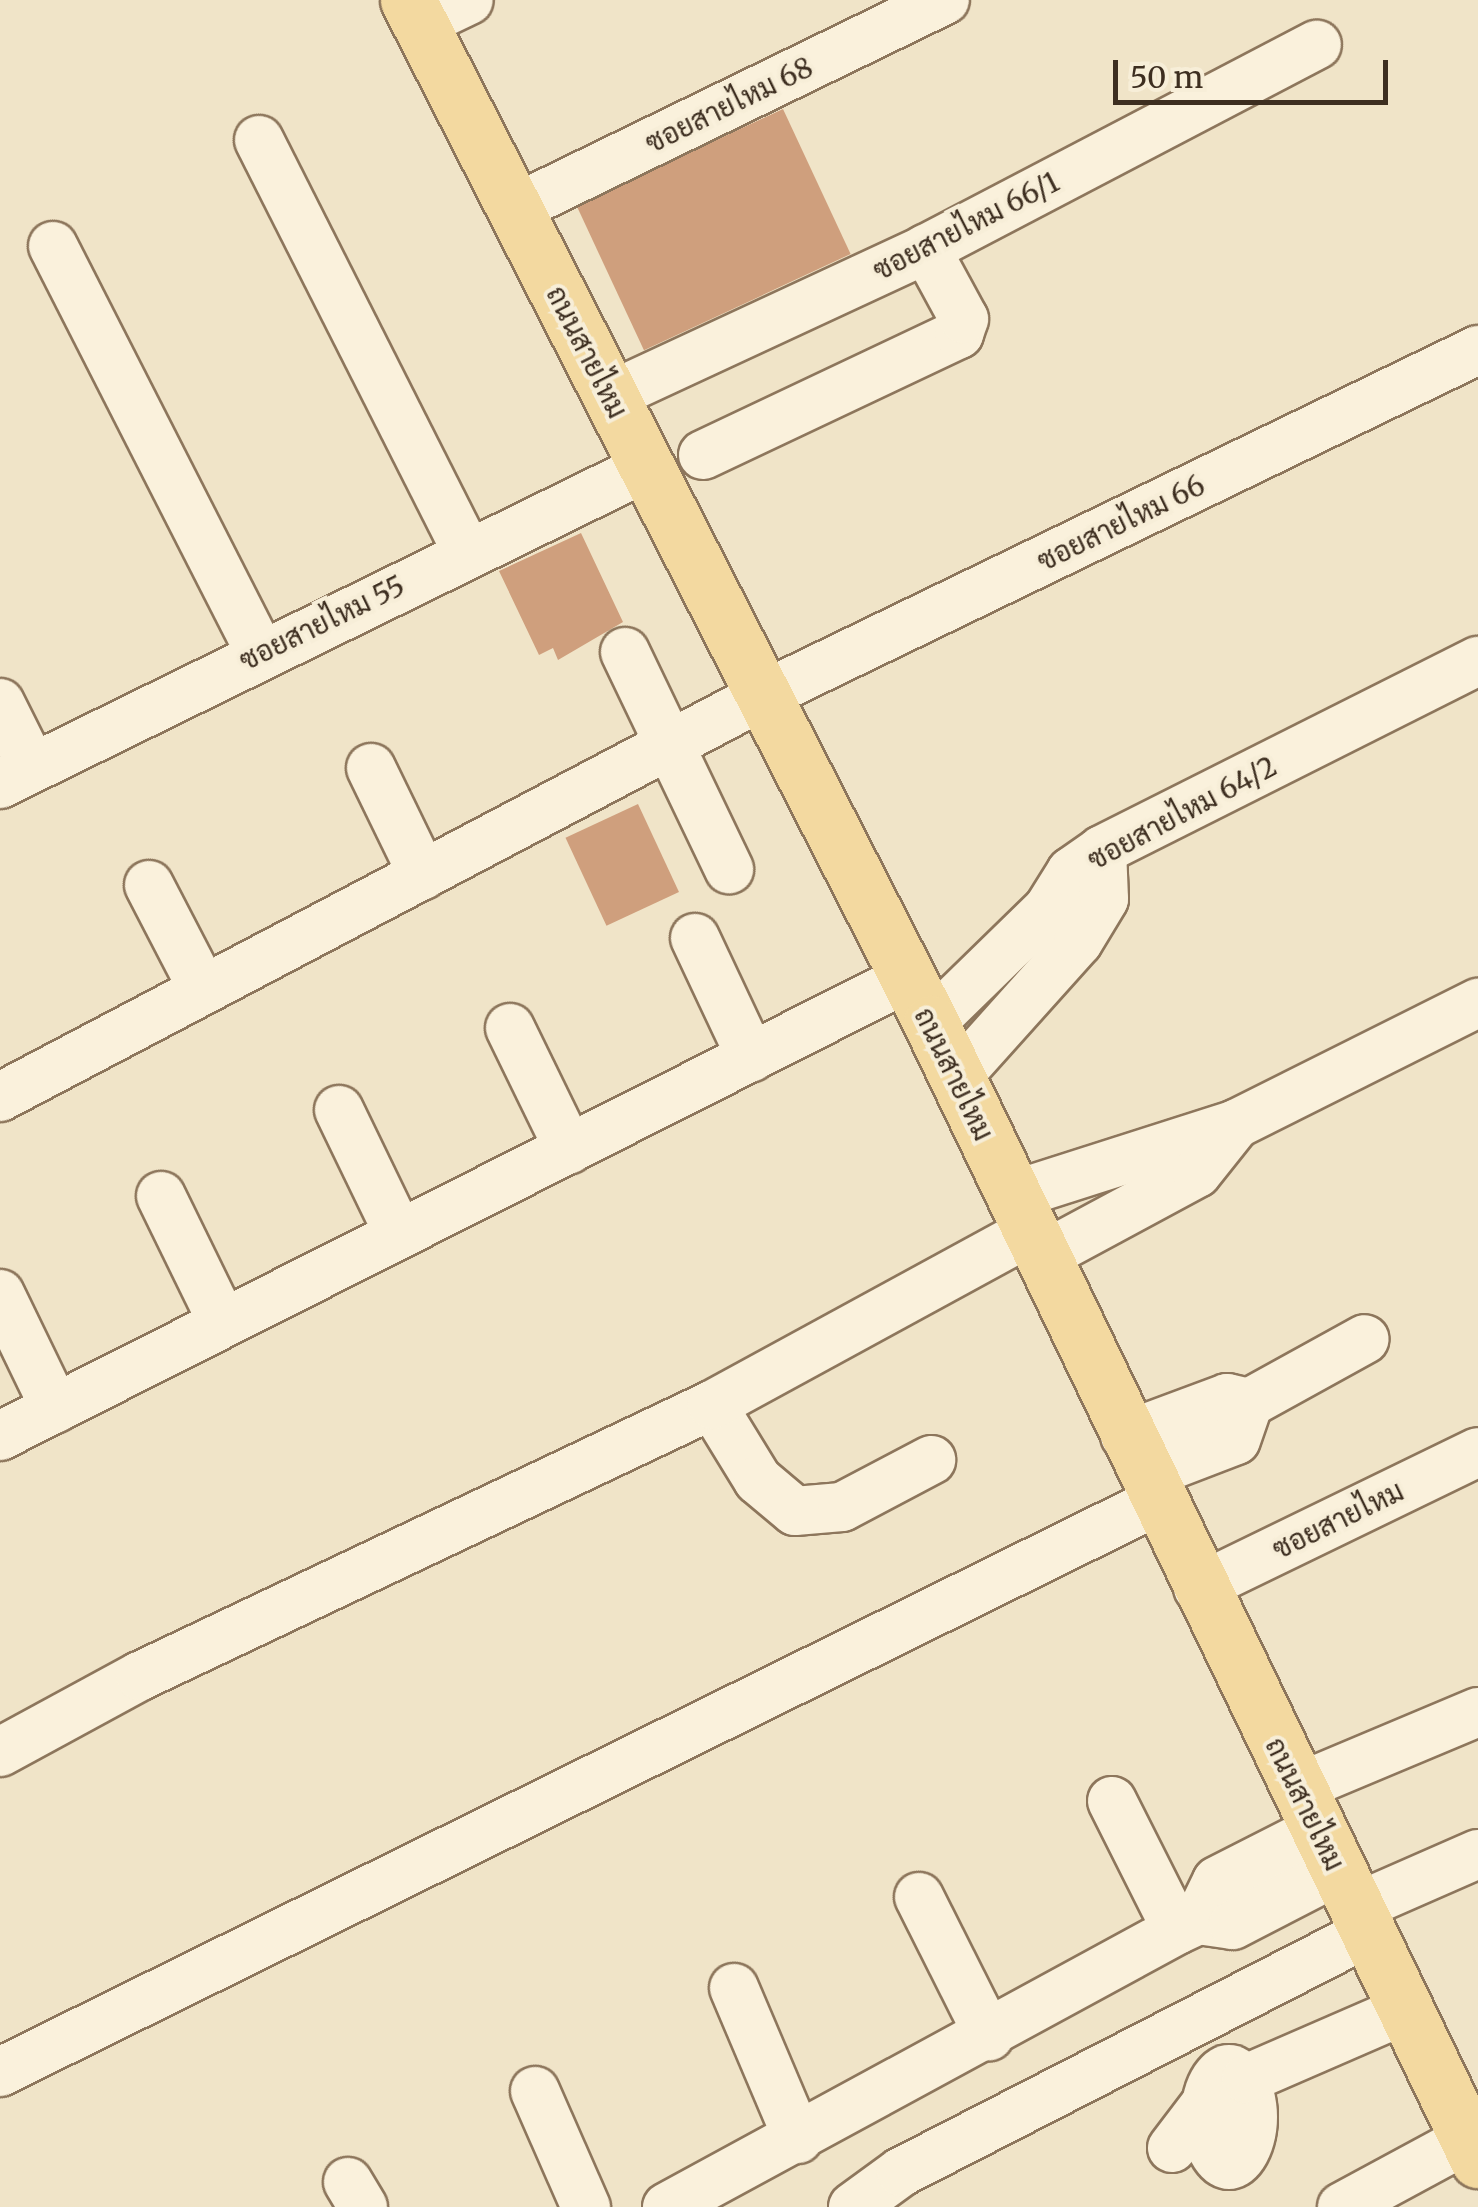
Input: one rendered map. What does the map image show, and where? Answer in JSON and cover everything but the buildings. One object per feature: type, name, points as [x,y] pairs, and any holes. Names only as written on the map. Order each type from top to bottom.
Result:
[{"type":"main road","name":"ถนนสายไหม","points":[[413,12],[919,1001],[1198,1588],[1473,2149]]},
{"type":"street","points":[[413,12],[469,0]]},
{"type":"street","name":"ซอยสายไหม 68","points":[[514,210],[945,0]]},
{"type":"street","name":"ซอยสายไหม 66/1","points":[[610,396],[926,249],[1317,45]]},
{"type":"street","points":[[258,140],[468,552]]},
{"type":"street","points":[[53,246],[260,653]]},
{"type":"street","points":[[703,454],[959,334],[964,320],[926,249]]},
{"type":"street","name":"ซอยสายไหม 66","points":[[0,1096],[764,695],[1478,350]]},
{"type":"street","name":"ซอยสายไหม 55","points":[[16,775],[647,467]]},
{"type":"street","points":[[625,652],[728,869]]},
{"type":"street","name":"ซอยสายไหม 64/2","points":[[0,1436],[751,1057],[919,1001],[1048,909],[1071,872],[1102,850],[1478,661]]},
{"type":"street","points":[[0,703],[16,775]]},
{"type":"street","points":[[371,768],[423,875]]},
{"type":"street","points":[[955,1079],[1078,942],[1104,898],[1102,850]]},
{"type":"street","points":[[150,885],[203,989]]},
{"type":"street","points":[[695,938],[751,1057]]},
{"type":"street","points":[[0,1752],[140,1676],[712,1405],[1028,1228],[1478,1003]]},
{"type":"street","points":[[510,1028],[569,1148]]},
{"type":"street","points":[[338,1110],[399,1234]]},
{"type":"street","points":[[1028,1228],[1197,1173],[1236,1124]]},
{"type":"street","points":[[162,1196],[224,1323]]},
{"type":"street","points":[[0,1294],[56,1408]]},
{"type":"street","points":[[0,2072],[1143,1471],[1236,1440],[1249,1402],[1366,1339]]},
{"type":"street","points":[[712,1405],[758,1480],[794,1510],[842,1507],[932,1460]]},
{"type":"street","name":"ซอยสายไหม","points":[[1198,1588],[1478,1452]]},
{"type":"street","points":[[853,2207],[1335,1866],[1478,1712]]},
{"type":"street","points":[[1112,1801],[1188,1925]]},
{"type":"street","points":[[667,2207],[1188,1925],[1232,1925],[1335,1866],[1478,1854]]},
{"type":"street","points":[[919,1897],[989,2036]]},
{"type":"street","points":[[734,1988],[798,2139]]},
{"type":"street","points":[[1172,2148],[1226,2090],[1407,2009]]},
{"type":"street","points":[[535,2091],[586,2207]]},
{"type":"street","points":[[1342,2207],[1473,2149]]}]
